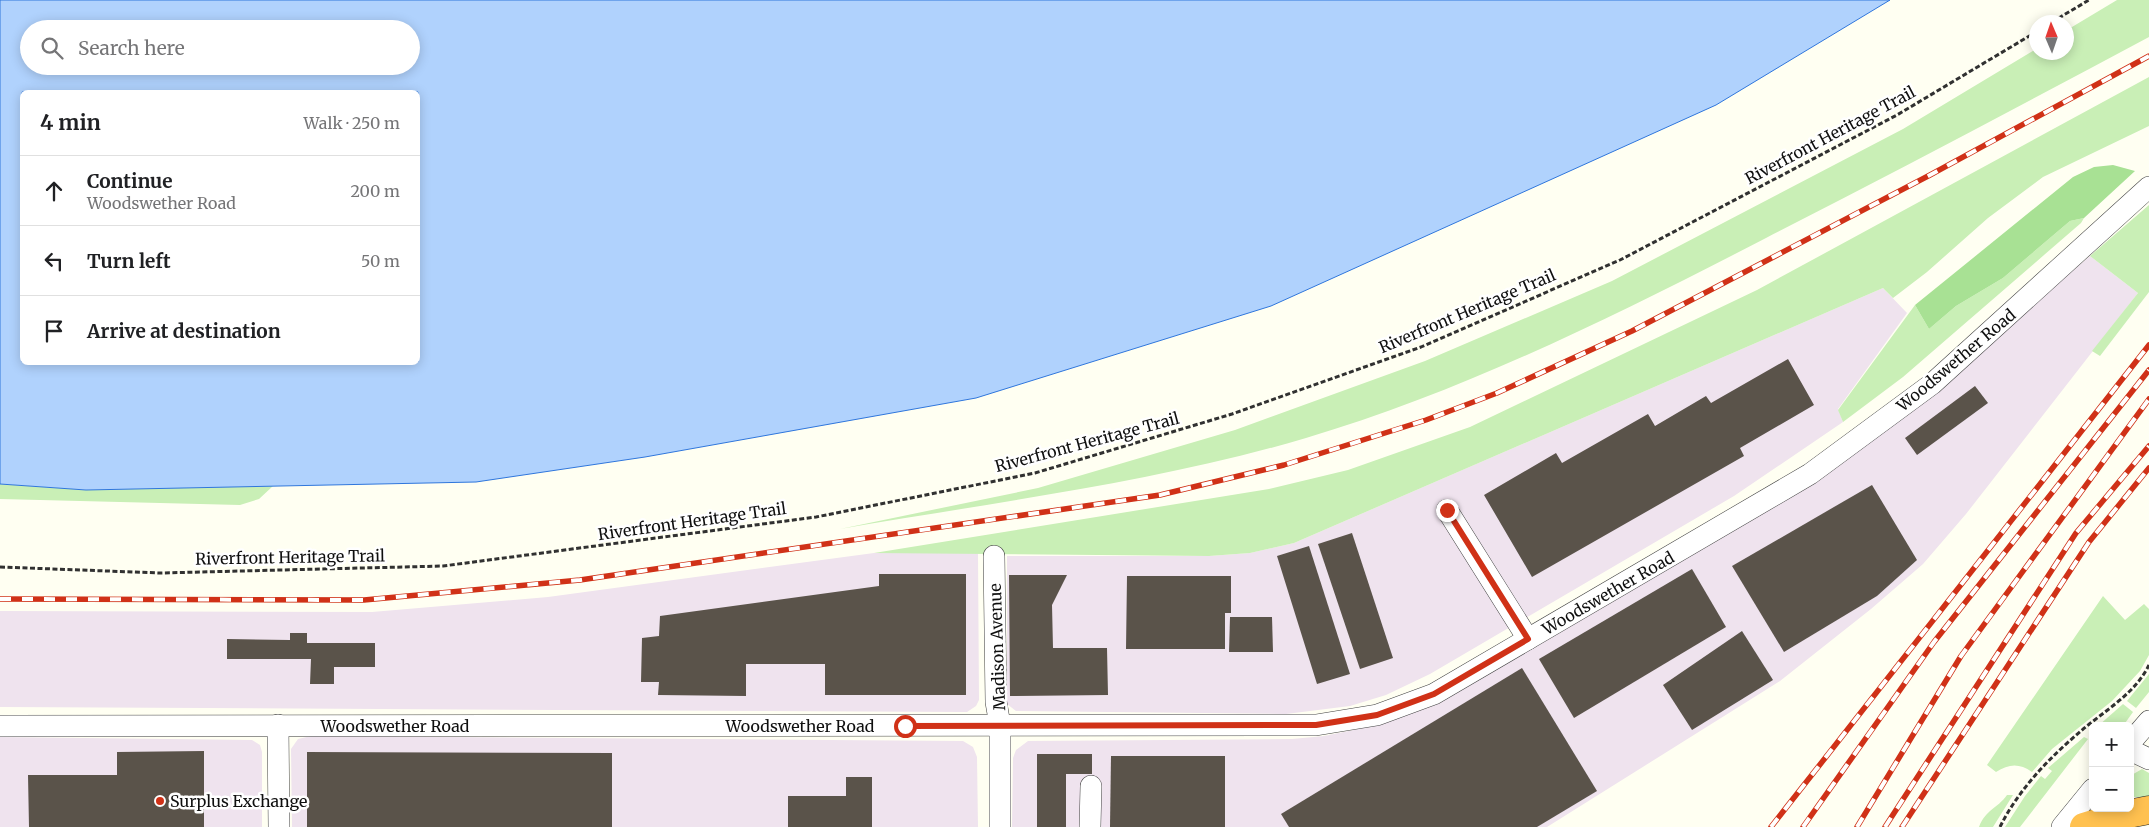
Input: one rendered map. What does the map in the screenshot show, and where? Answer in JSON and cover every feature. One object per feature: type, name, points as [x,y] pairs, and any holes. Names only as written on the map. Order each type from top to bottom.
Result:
[{"type":"highway","points":[[2084,827],[2123,815],[2149,810]]},
{"type":"street","name":"Woodswether Road","points":[[0,726],[1316,725],[1377,715],[1434,694],[1810,474],[1932,384],[2149,187]]},
{"type":"street","points":[[1447,510],[1528,639]]},
{"type":"street","name":"Madison Avenue","points":[[994,556],[996,702],[1000,726],[1000,827]]},
{"type":"street","points":[[2134,739],[2149,722]]},
{"type":"street","points":[[278,725],[279,827]]},
{"type":"street","points":[[2134,752],[2149,759]]},
{"type":"street","points":[[1090,827],[1092,786]]},
{"type":"street","points":[[2062,827],[2089,794]]},
{"type":"path","points":[[2064,15],[2089,0]]},
{"type":"path","name":"Riverfront Heritage Trail","points":[[0,567],[160,573],[443,566],[816,517],[1035,473],[1232,414],[1420,347],[1620,260],[1897,115],[2029,36]]},
{"type":"path","points":[[2000,827],[2032,779],[2080,732],[2123,697],[2146,672],[2149,665]]},
{"type":"shaded area","points":[[2090,256],[2138,293],[1966,514],[1923,564],[1871,609],[1780,681],[1547,827],[1012,827],[1013,758],[1016,750],[1028,741],[1292,739],[1324,736],[1368,727],[1929,393]]},
{"type":"shaded area","points":[[1883,288],[1907,313],[1838,409],[1843,422],[1734,496],[1430,674],[1386,695],[1350,706],[1286,714],[1016,711],[1007,704],[1007,556],[1209,556],[1250,553],[1294,543]]},
{"type":"shaded area","points":[[874,553],[978,553],[979,700],[976,706],[967,712],[0,707],[0,611],[372,612],[548,597]]},
{"type":"shaded area","points":[[311,736],[963,741],[973,747],[977,757],[978,827],[292,827],[291,749],[298,739]]},
{"type":"shaded area","points":[[0,737],[252,740],[260,745],[262,752],[262,827],[0,827]]},
{"type":"green space","points":[[2117,0],[2149,0],[2149,37],[1654,295],[1483,374],[1365,419],[1249,454],[1074,490],[840,529],[1038,488],[1235,430],[1425,361],[1612,281],[1903,129],[2029,53],[2029,60],[2074,60],[2074,26]]},
{"type":"green space","points":[[2149,77],[2149,126],[2043,177],[1988,218],[1927,272],[1893,298],[1883,288],[1294,543],[1250,553],[1209,556],[874,553],[1269,489],[1348,470],[1470,427],[1757,290]]},
{"type":"green space","points":[[2113,165],[2135,171],[2084,218],[2070,221],[2003,278],[1956,306],[1929,329],[1915,305],[2073,177],[2094,167]]},
{"type":"green space","points":[[2149,205],[2149,292],[2100,356],[2092,351],[2138,293],[2090,256]]},
{"type":"green space","points":[[2084,218],[2081,223],[1903,377],[1843,422],[1838,410],[1915,305],[1929,329],[1956,306],[2003,278],[2070,221]]},
{"type":"green space","points":[[0,484],[86,490],[273,486],[259,499],[240,505],[0,499]]},
{"type":"green space","points":[[2103,596],[2125,620],[2144,604],[2149,609],[2149,655],[2140,671],[2112,701],[2052,749],[2032,772],[2023,767],[2014,766],[2005,767],[1996,772],[1987,765]]},
{"type":"green space","points":[[2149,674],[2149,692],[2136,708],[2127,701]]},
{"type":"green space","points":[[2123,704],[2133,712],[2126,722],[2103,722]]},
{"type":"green space","points":[[2084,737],[2088,739],[2020,827],[2005,827],[2025,796],[2041,776],[2045,779],[2052,771],[2048,768]]},
{"type":"green space","points":[[2142,769],[2149,773],[2149,797],[2134,797],[2134,774]]},
{"type":"green space","points":[[2007,795],[2013,795],[1993,827],[1979,827],[1985,816]]},
{"type":"water","points":[[0,0],[1890,0],[1716,105],[1271,306],[976,398],[645,457],[476,482],[86,490],[0,484]]},
{"type":"building","points":[[1788,359],[1814,405],[1740,448],[1744,456],[1532,577],[1484,495],[1556,453],[1562,463],[1648,414],[1655,426],[1706,396],[1711,403]]},
{"type":"building","points":[[1975,386],[1988,403],[1917,455],[1905,438]]},
{"type":"building","points":[[1872,485],[1917,560],[1877,596],[1784,652],[1732,566]]},
{"type":"building","points":[[1352,533],[1393,658],[1360,669],[1318,544]]},
{"type":"building","points":[[1309,546],[1350,674],[1317,684],[1277,556]]},
{"type":"building","points":[[1692,569],[1726,627],[1574,718],[1539,659]]},
{"type":"building","points":[[879,574],[966,574],[966,695],[825,695],[825,664],[746,664],[746,696],[658,695],[659,682],[641,682],[642,638],[659,636],[660,616],[879,586]]},
{"type":"building","points":[[1009,575],[1067,575],[1052,605],[1053,648],[1107,648],[1108,695],[1010,696]]},
{"type":"building","points":[[1127,576],[1231,576],[1231,613],[1225,613],[1225,649],[1126,649]]},
{"type":"building","points":[[1230,617],[1272,617],[1273,652],[1229,652]]},
{"type":"building","points":[[1742,631],[1773,680],[1692,730],[1663,685]]},
{"type":"building","points":[[290,633],[307,633],[307,643],[375,643],[375,667],[334,667],[334,684],[310,684],[311,659],[227,659],[227,639],[290,640]]},
{"type":"building","points":[[1522,668],[1597,791],[1537,827],[1289,827],[1281,814]]},
{"type":"building","points":[[204,751],[204,827],[29,827],[28,775],[117,775],[117,752]]},
{"type":"building","points":[[307,752],[612,753],[612,827],[307,827]]},
{"type":"building","points":[[1037,754],[1092,754],[1092,774],[1066,774],[1066,827],[1037,827]]},
{"type":"building","points":[[1111,756],[1225,756],[1225,827],[1110,827]]},
{"type":"building","points":[[846,777],[872,777],[872,827],[788,827],[788,796],[846,796]]},
{"type":"railway","points":[[0,599],[364,600],[580,580],[1160,495],[1284,465],[1426,420],[1497,393],[1632,331],[1930,175],[2149,56]]},
{"type":"railway","points":[[1771,827],[2149,345]]},
{"type":"railway","points":[[1803,827],[1934,642],[2149,370]]},
{"type":"railway","points":[[1857,827],[1961,656],[2149,399]]},
{"type":"railway","points":[[1885,827],[2076,533],[2149,446]]},
{"type":"railway","points":[[1902,827],[2089,542],[2149,468]]},
{"type":"place","name":"Surplus Exchange","points":[[160,801]]},
{"type":"route","points":[[905,726],[1316,725],[1377,715],[1434,694],[1528,639],[1447,510]]}]
